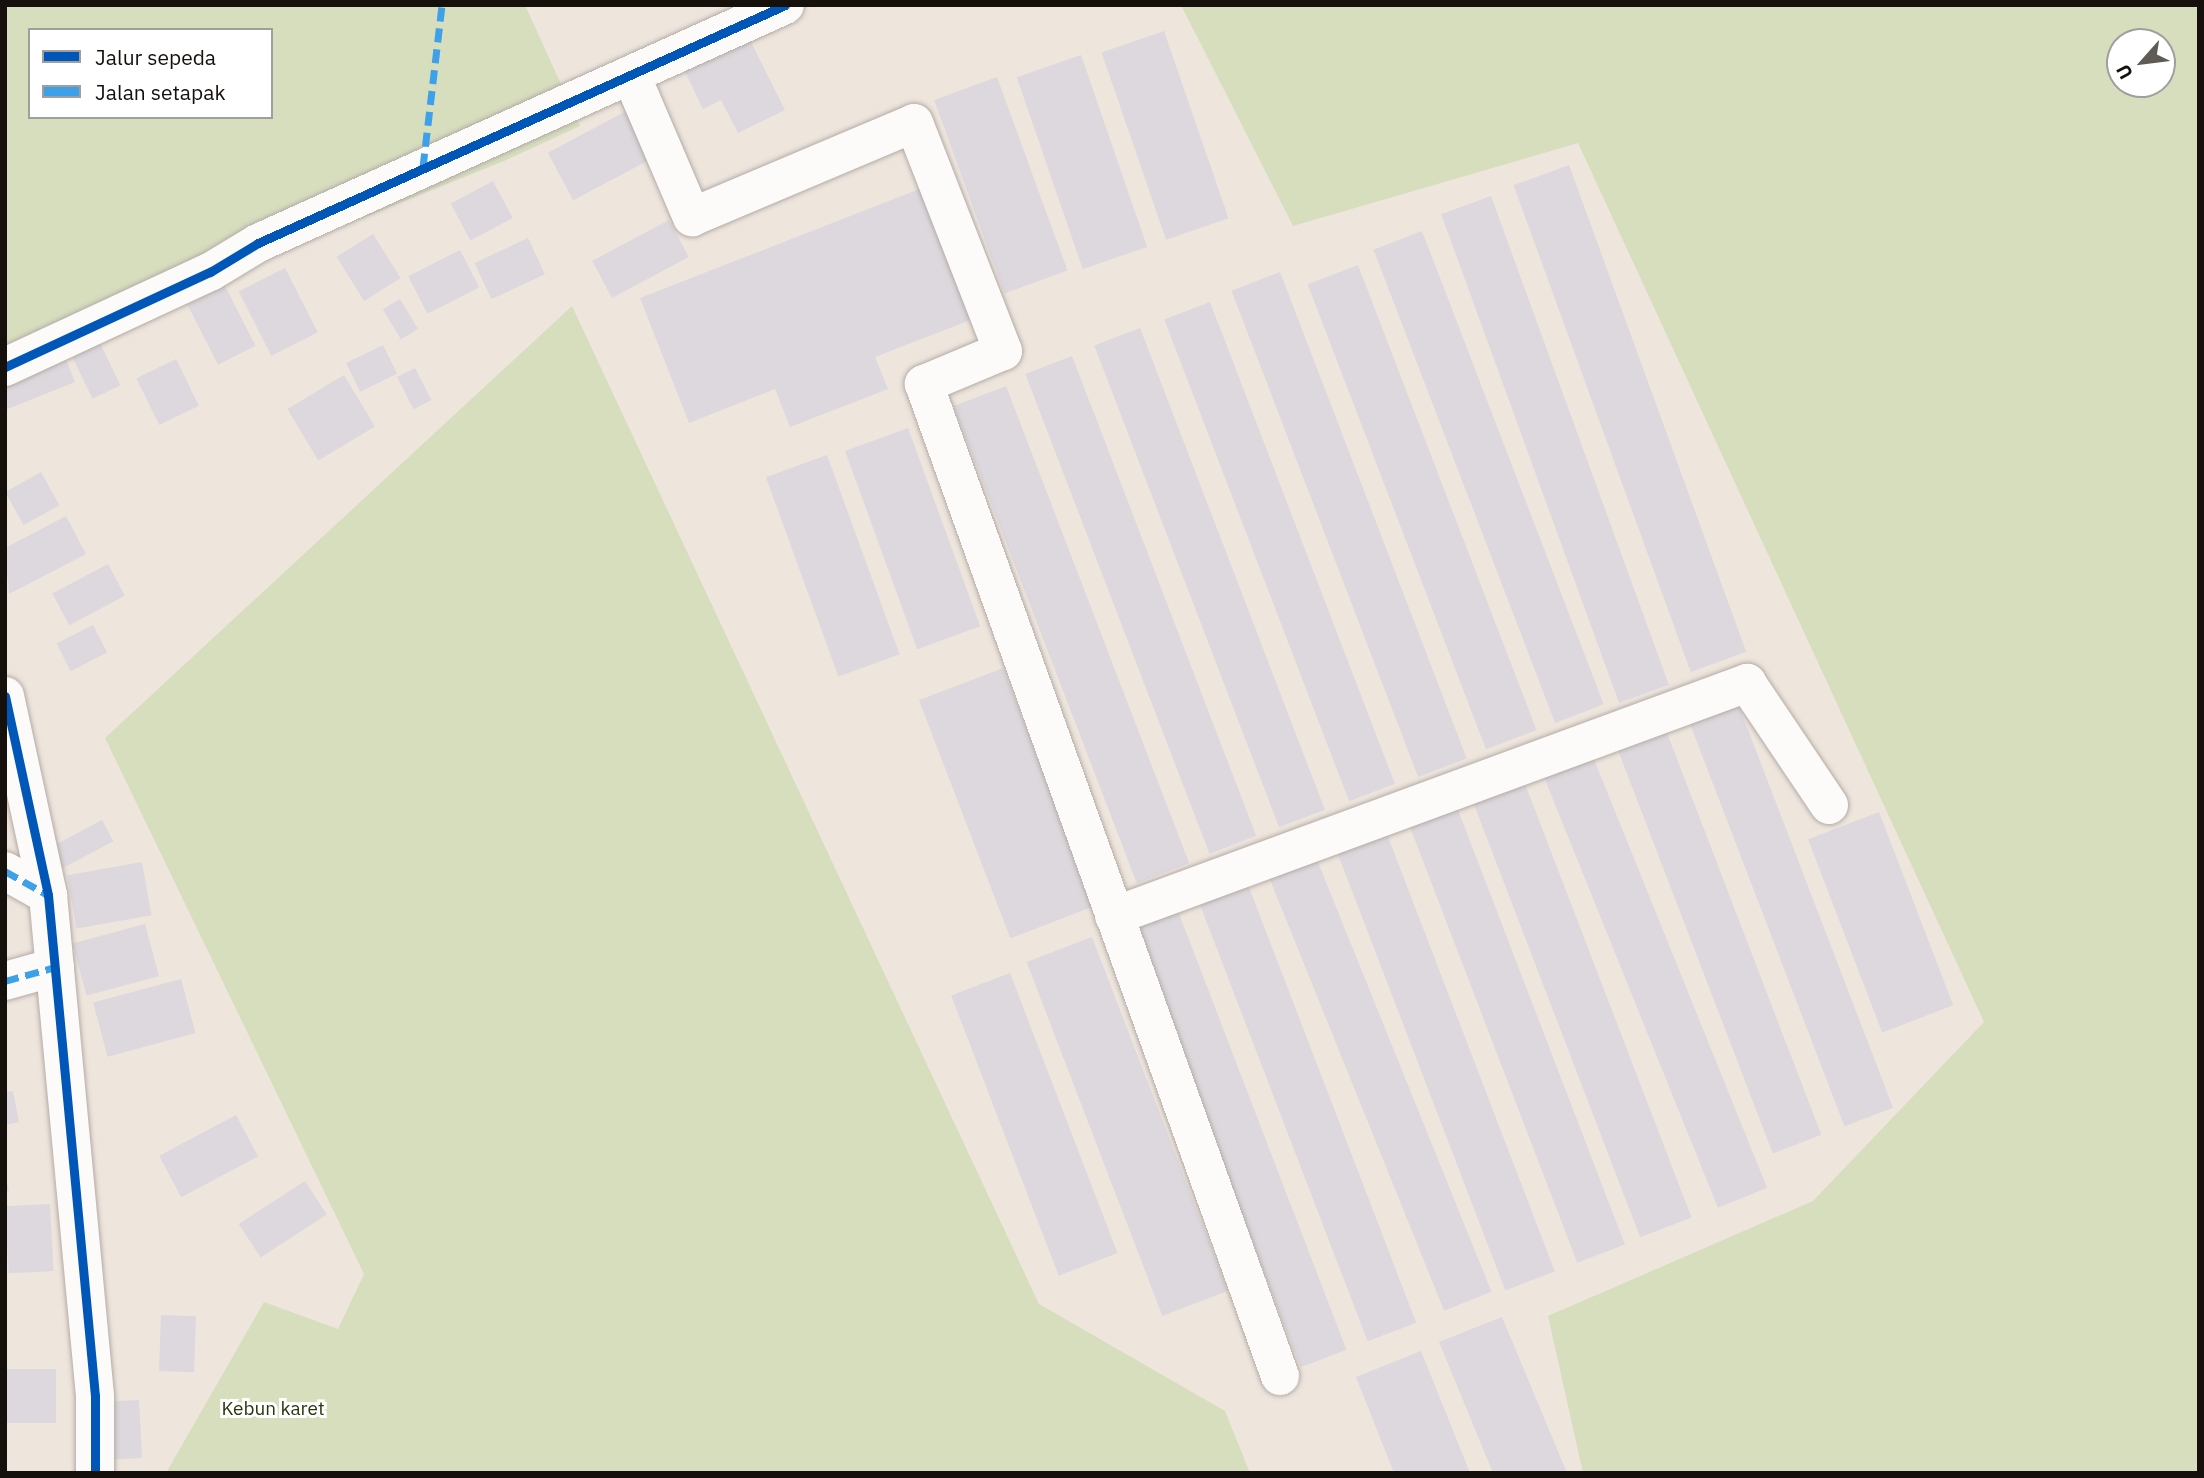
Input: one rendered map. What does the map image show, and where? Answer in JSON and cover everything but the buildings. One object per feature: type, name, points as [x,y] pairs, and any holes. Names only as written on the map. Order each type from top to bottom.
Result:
[{"type":"street","points":[[5,367],[210,272],[271,237],[785,5]]},
{"type":"street","points":[[631,75],[692,216],[914,123],[1003,351],[924,384],[1280,1376]]},
{"type":"street","points":[[1114,916],[1747,682],[1829,805]]},
{"type":"street","points":[[5,696],[48,894],[95,1396],[95,1473]]},
{"type":"street","points":[[5,871],[48,894]]},
{"type":"street","points":[[5,981],[55,968]]},
{"type":"green space","points":[[5,5],[525,5],[580,126],[504,161],[5,362]]},
{"type":"green space","points":[[1181,5],[2199,5],[2199,1473],[1583,1473],[1548,1316],[1813,1201],[1984,1022],[1578,143],[1293,226]]},
{"type":"green space","name":"Kebun karet","points":[[572,306],[1039,1304],[1225,1411],[1250,1473],[166,1473],[264,1302],[338,1329],[364,1274],[105,738]]},
{"type":"marked path","points":[[423,167],[442,5]]},
{"type":"marked path","points":[[5,871],[48,895]]},
{"type":"marked path","points":[[5,981],[55,967]]},
{"type":"cycle path","points":[[5,367],[210,272],[258,243],[785,5]]},
{"type":"cycle path","points":[[5,696],[48,895],[95,1396],[95,1473]]}]
